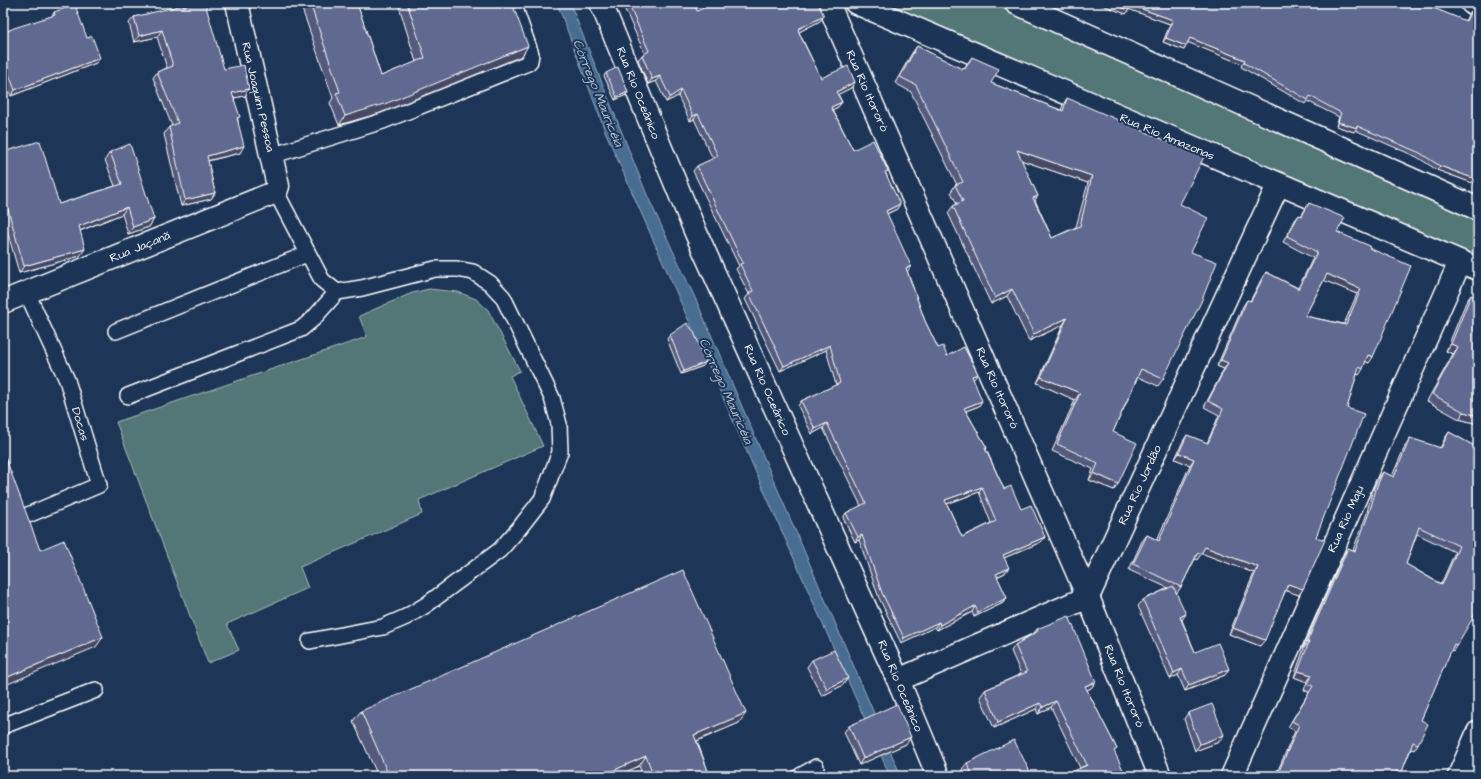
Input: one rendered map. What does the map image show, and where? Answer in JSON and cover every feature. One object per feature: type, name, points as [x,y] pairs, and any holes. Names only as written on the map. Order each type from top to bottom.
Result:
[{"type":"street","name":"Rua Joaquim Pessoa","points":[[237,3],[272,156],[278,186],[276,192]]},
{"type":"street","name":"Rua Rio Oceânico","points":[[601,3],[696,233],[898,680],[938,776]]},
{"type":"street","name":"Rua Rio Itororó","points":[[828,3],[1088,597],[1160,776]]},
{"type":"street","name":"Rua Rio Amazonas","points":[[856,3],[1469,266]]},
{"type":"street","points":[[1016,3],[1053,10],[1478,209]]},
{"type":"street","points":[[1472,3],[1478,6]]},
{"type":"street","name":"Rua Rio Jordão","points":[[1088,597],[1278,185]]},
{"type":"street","name":"Rua Jaçanã","points":[[3,302],[276,192]]},
{"type":"street","name":"Rua Rio Maju","points":[[1232,776],[1469,266]]},
{"type":"street","points":[[898,680],[1088,597]]},
{"type":"street","points":[[1459,776],[1478,732]]},
{"type":"lane","points":[[272,156],[383,121],[528,63],[530,61],[531,54],[513,3]]},
{"type":"lane","points":[[276,192],[307,254],[322,280],[337,292]]},
{"type":"lane","points":[[116,331],[307,254]]},
{"type":"lane","points":[[128,396],[301,329],[313,320],[337,292],[362,288],[435,269],[457,269],[473,272],[490,283],[503,297],[552,398],[559,424],[560,452],[542,499],[500,550],[426,605],[406,617],[383,626],[310,641]]},
{"type":"lane","name":"Docas","points":[[27,293],[67,380],[99,485],[28,515]]},
{"type":"lane","points":[[3,726],[96,690]]},
{"type":"lane","points":[[800,776],[816,767]]},
{"type":"green space","points":[[885,3],[988,3],[1049,28],[1478,220],[1478,261],[1281,172]]},
{"type":"green space","points":[[429,289],[458,292],[476,299],[488,310],[520,371],[510,376],[543,446],[419,500],[422,514],[300,567],[308,588],[227,624],[239,650],[208,663],[116,422],[367,337],[359,316],[412,293]]},
{"type":"water","name":"Córrego Mauricéia","points":[[557,3],[570,3],[647,195],[697,302],[901,776],[890,776],[605,131]]},
{"type":"building","points":[[197,3],[205,3],[224,69],[244,65],[249,89],[232,93],[240,117],[237,118],[244,146],[207,156],[215,193],[185,200],[169,127],[178,123],[157,72],[173,66],[162,30],[139,36],[134,17]]},
{"type":"building","points":[[310,3],[357,3],[381,76],[425,58],[407,3],[512,3],[528,46],[387,103],[345,116],[336,93],[340,92]]},
{"type":"building","points":[[628,3],[694,3],[697,11],[715,3],[818,3],[824,16],[798,29],[800,35],[821,78],[848,66],[855,82],[836,92],[842,102],[831,107],[853,150],[873,140],[888,171],[885,172],[900,204],[886,211],[911,266],[906,268],[925,321],[938,348],[943,346],[947,356],[964,347],[978,374],[972,376],[982,401],[964,408],[987,448],[985,448],[1004,489],[1011,486],[1021,509],[1031,505],[1045,537],[1003,555],[1009,568],[996,574],[1007,598],[978,612],[975,606],[940,625],[939,622],[904,638],[882,593],[862,535],[858,537],[846,513],[866,503],[827,423],[815,429],[801,401],[840,383],[830,345],[784,366],[749,293],[753,291],[740,264],[743,263],[697,166],[718,156],[698,114],[693,116],[681,90],[670,97],[660,76],[652,79],[642,55],[649,51]],"holes":[[[982,487],[996,521],[962,537],[945,500]]]},
{"type":"building","points":[[1110,3],[1421,3],[1466,21],[1471,11],[1478,13],[1478,180],[1440,166],[1420,153],[1357,126],[1357,128],[1338,122],[1341,113],[1310,96],[1308,100],[1244,63],[1245,60],[1190,38],[1186,46],[1166,38],[1173,20],[1131,5],[1129,10]]},
{"type":"building","points":[[75,5],[87,38],[92,36],[100,58],[15,90],[3,59],[3,33],[55,15],[54,12]]},
{"type":"building","points":[[917,46],[962,69],[963,67],[965,69],[972,57],[999,69],[991,83],[1063,111],[1067,98],[1204,157],[1180,204],[1208,218],[1191,252],[1217,262],[1201,302],[1163,379],[1141,369],[1113,432],[1137,443],[1118,484],[1094,473],[1098,463],[1057,444],[1080,393],[1041,377],[1067,318],[1034,334],[1012,289],[995,298],[953,206],[963,201],[955,185],[963,182],[916,85],[900,77]],"holes":[[[1017,150],[1092,176],[1080,226],[1052,238],[1033,198],[1038,196]]]},
{"type":"building","points":[[618,67],[628,92],[617,97],[606,73]]},
{"type":"building","points":[[40,141],[59,204],[122,184],[110,152],[130,144],[154,219],[133,227],[127,207],[79,226],[85,249],[24,266],[3,192],[3,152]]},
{"type":"building","points":[[1309,203],[1345,218],[1337,232],[1411,266],[1373,357],[1368,355],[1363,369],[1359,367],[1347,408],[1364,414],[1316,537],[1325,540],[1303,589],[1288,584],[1265,640],[1233,628],[1258,567],[1205,547],[1201,554],[1198,552],[1181,587],[1133,564],[1147,535],[1159,541],[1194,459],[1179,453],[1187,435],[1208,443],[1223,409],[1208,401],[1228,363],[1221,360],[1247,300],[1251,301],[1266,272],[1299,289],[1317,252],[1287,236],[1299,215],[1302,216]],"holes":[[[1327,274],[1361,289],[1346,325],[1305,316]]]},
{"type":"building","points":[[1471,295],[1478,298],[1478,416],[1464,412],[1432,394],[1458,347],[1451,344]]},
{"type":"building","points":[[687,323],[694,332],[706,362],[684,371],[670,335]]},
{"type":"building","points":[[1449,432],[1478,448],[1478,609],[1457,645],[1454,644],[1421,720],[1428,724],[1418,744],[1413,742],[1402,772],[1397,771],[1395,776],[1275,776],[1277,770],[1279,771],[1299,725],[1292,721],[1313,686],[1308,684],[1312,675],[1298,671],[1309,642],[1307,642],[1348,548],[1355,551],[1383,472],[1394,477],[1410,438],[1441,448]],"holes":[[[1419,527],[1459,546],[1442,585],[1406,564]]]},
{"type":"building","points":[[3,451],[40,550],[64,540],[103,637],[3,679]]},
{"type":"building","points":[[683,570],[746,713],[694,735],[710,776],[654,776],[646,756],[601,776],[389,776],[361,711]]},
{"type":"building","points":[[1173,586],[1186,614],[1180,617],[1195,652],[1218,643],[1229,669],[1189,685],[1182,669],[1174,673],[1143,600]]},
{"type":"building","points":[[1069,616],[1096,682],[1085,686],[1117,749],[1114,751],[1126,776],[1063,776],[1087,765],[1056,701],[1043,707],[1040,703],[998,722],[985,690],[1027,672],[1015,645],[1038,631],[1037,629]]},
{"type":"building","points":[[834,650],[848,678],[827,689],[812,660]]},
{"type":"building","points":[[897,704],[911,737],[863,758],[849,726]]},
{"type":"building","points":[[1212,704],[1224,735],[1200,744],[1188,713]]},
{"type":"building","points":[[1014,740],[1032,776],[973,776],[967,763]]},
{"type":"building","points":[[1478,767],[1478,776],[1474,776]]}]
